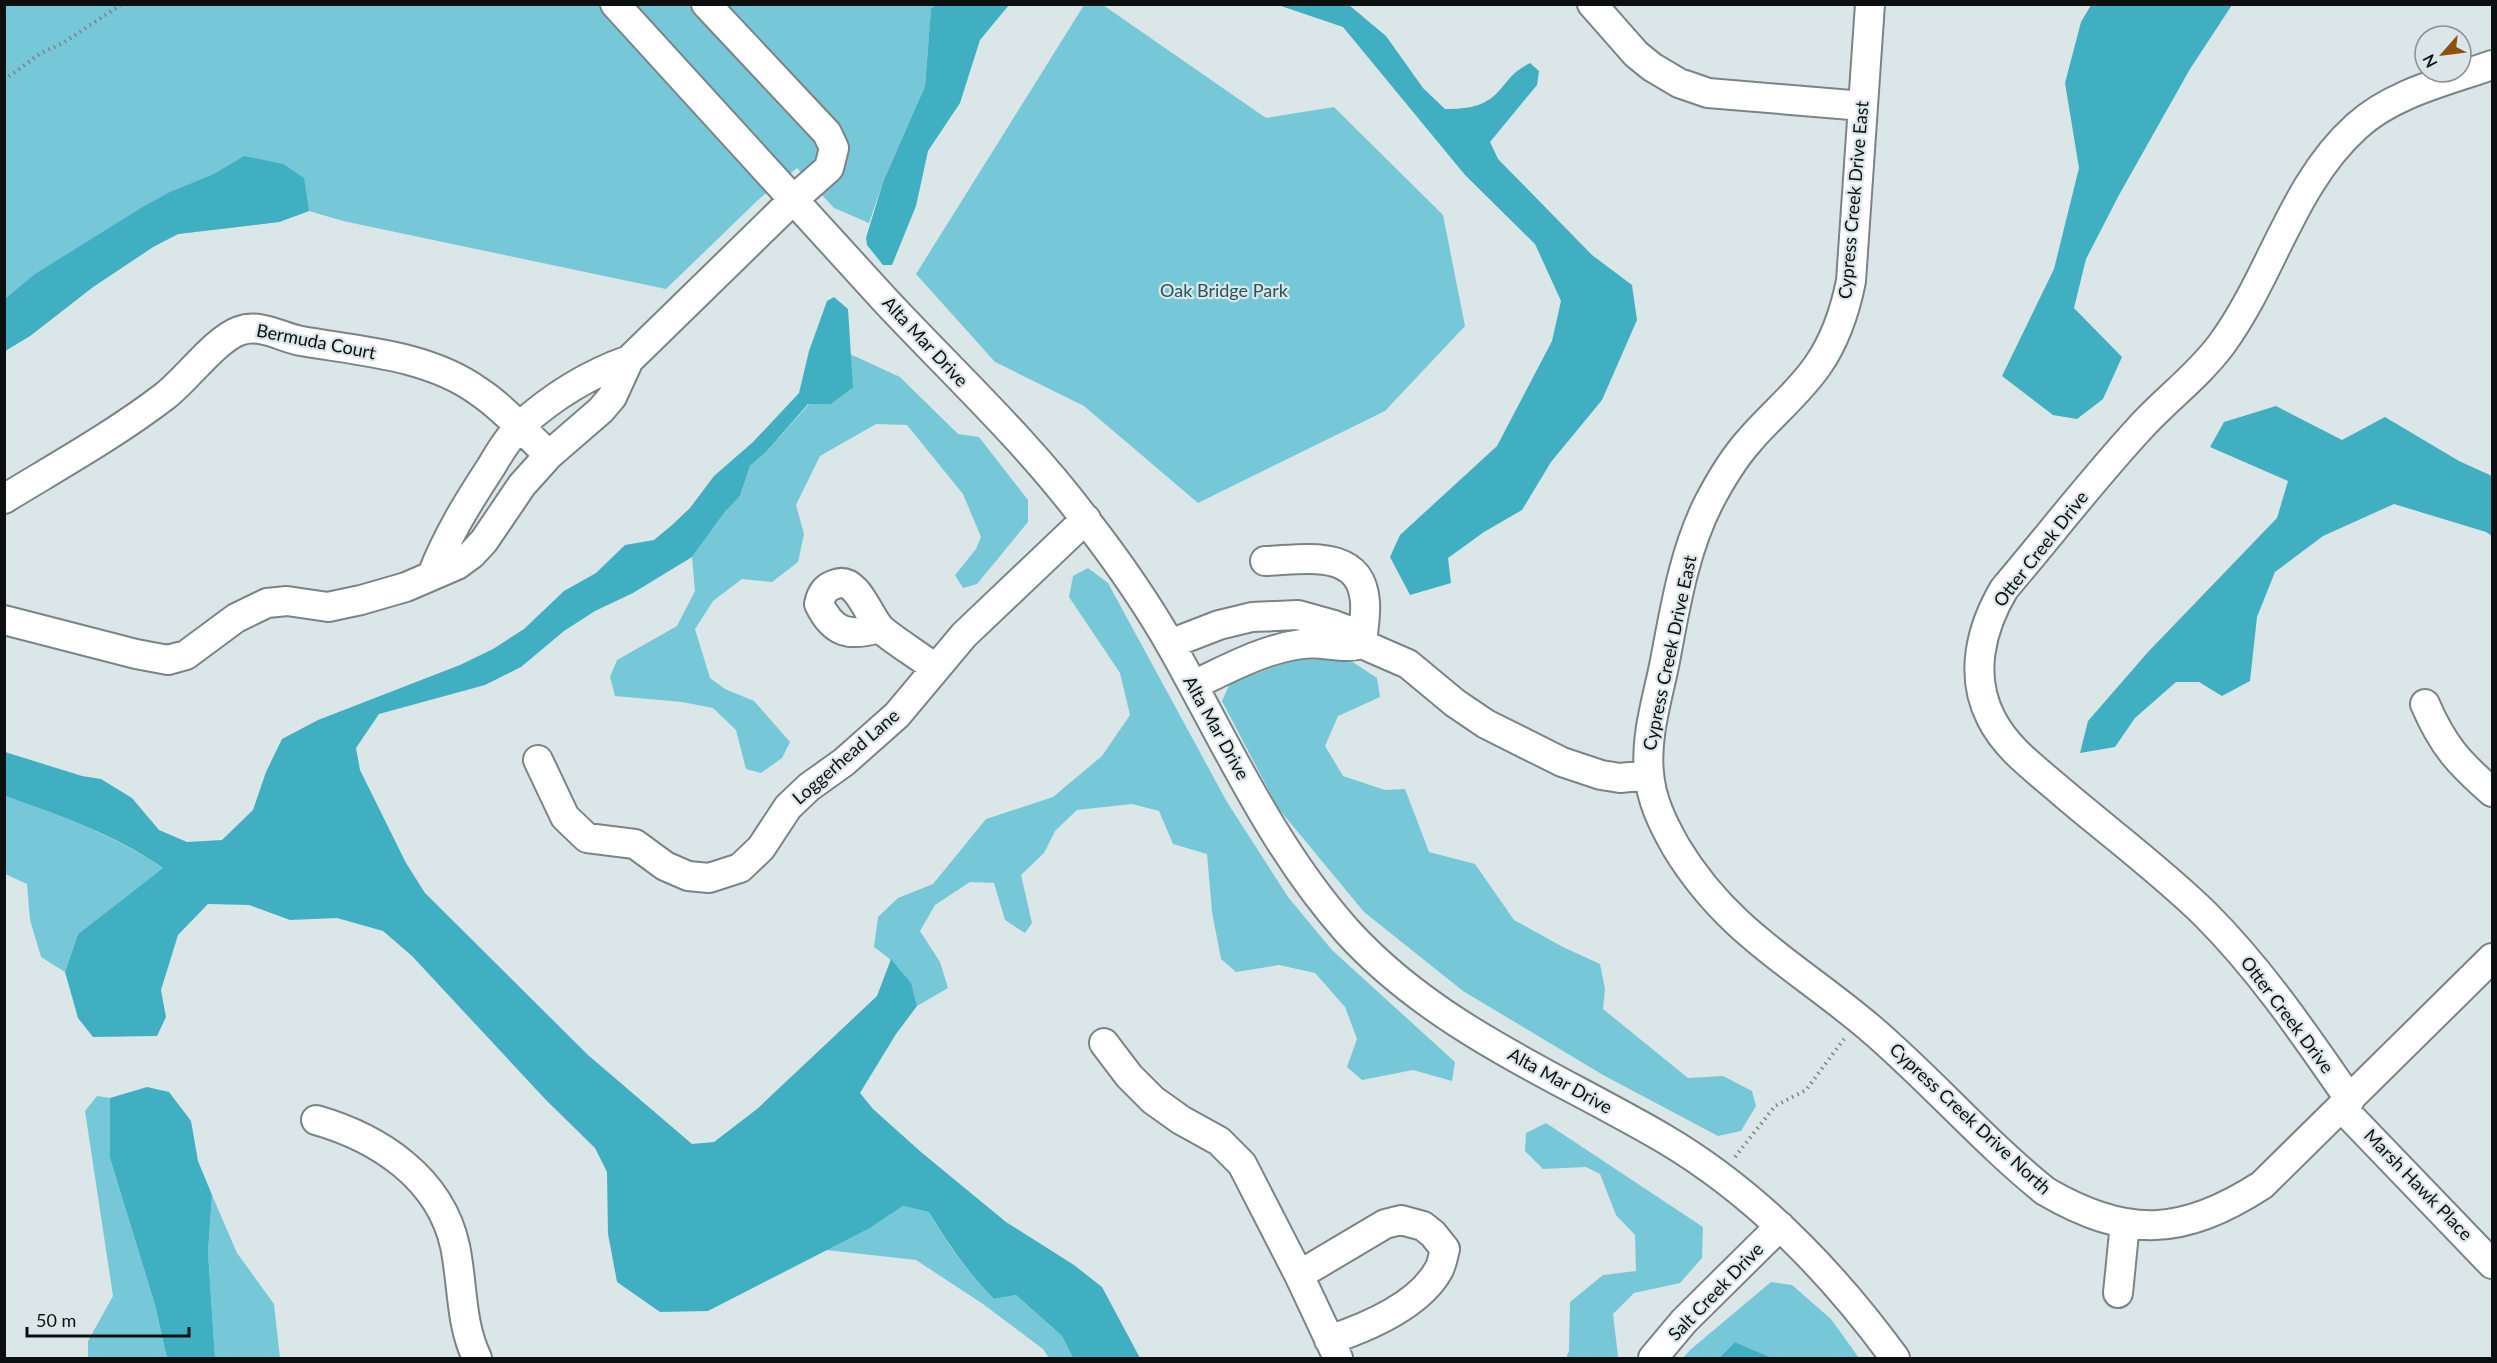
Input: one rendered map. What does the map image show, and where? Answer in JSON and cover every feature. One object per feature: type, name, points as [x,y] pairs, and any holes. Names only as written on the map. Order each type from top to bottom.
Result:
[{"type":"street","name":"Alta Mar Drive","points":[[615,4],[1044,469],[1086,519],[1125,573],[1170,644],[1276,837],[1340,922],[1389,973],[1424,1001],[1472,1034],[1667,1140],[1720,1177],[1780,1226],[1823,1269],[1868,1322],[1895,1359]]},
{"type":"street","points":[[4,620],[168,660],[186,655],[236,618],[267,603],[287,601],[328,607],[406,587],[457,565],[472,555],[522,486],[549,455],[601,410],[612,397],[629,360],[794,199],[829,168],[834,148],[827,132],[706,4]]},
{"type":"street","points":[[1592,4],[1636,54],[1652,68],[1679,83],[1708,93],[1863,106]]},
{"type":"street","name":"Cypress Creek Drive East","points":[[1649,775],[1648,749],[1677,598],[1707,505],[1726,472],[1749,441],[1818,365],[1845,311],[1851,281],[1870,4]]},
{"type":"street","name":"Otter Creek Drive","points":[[2346,1104],[2281,1001],[2250,962],[2211,921],[2015,751],[1991,717],[1982,687],[1980,658],[1983,634],[1992,610],[2004,589],[2140,428],[2191,379],[2220,345],[2245,309],[2310,181],[2328,156],[2357,125],[2380,110],[2412,93],[2493,65]]},
{"type":"street","name":"Bermuda Court","points":[[4,499],[136,418],[178,386],[223,340],[237,331],[250,327],[262,328],[292,339],[395,358],[430,367],[479,391],[549,455]]},
{"type":"street","points":[[432,575],[454,526],[519,427],[579,382],[603,369],[629,360]]},
{"type":"street","name":"Loggerhead Lane","points":[[538,760],[564,817],[587,838],[635,844],[665,866],[688,876],[710,878],[740,868],[761,848],[788,807],[897,715],[964,635],[1086,519]]},
{"type":"street","points":[[1264,561],[1324,559],[1346,565],[1355,575],[1365,601],[1362,644]]},
{"type":"street","points":[[1170,644],[1219,625],[1252,617],[1298,615],[1355,633],[1362,644],[1408,664],[1455,703],[1486,724],[1562,762],[1601,775],[1620,778],[1649,775]]},
{"type":"street","points":[[879,628],[935,668]]},
{"type":"street","points":[[1193,685],[1274,650],[1303,644],[1326,643],[1349,648],[1362,644]]},
{"type":"street","points":[[2425,704],[2447,748],[2463,766],[2493,792]]},
{"type":"street","name":"Cypress Creek Drive North","points":[[1649,775],[1655,803],[1667,832],[1690,870],[1717,904],[1767,950],[1859,1019],[2044,1191],[2073,1207],[2103,1219],[2152,1225],[2184,1222],[2231,1205],[2262,1185],[2281,1169],[2493,958]]},
{"type":"street","points":[[1104,1043],[1129,1076],[1154,1100],[1181,1120],[1219,1141],[1232,1151],[1242,1164],[1299,1275],[1333,1349],[1418,1294],[1438,1271],[1445,1249],[1423,1226],[1401,1220],[1384,1224],[1299,1275]]},
{"type":"street","name":"Marsh Hawk Place","points":[[2346,1104],[2493,1264]]},
{"type":"street","points":[[316,1120],[359,1134],[384,1149],[413,1172],[432,1194],[446,1219],[455,1246],[463,1317],[477,1359]]},
{"type":"street","points":[[2118,1293],[2125,1223]]},
{"type":"street","name":"Salt Creek Drive","points":[[1653,1359],[1684,1321],[1780,1226]]},
{"type":"path","points":[[4,80],[41,53],[63,43],[122,4]]},
{"type":"path","points":[[1720,1177],[1775,1106],[1806,1090],[1859,1019]]},
{"type":"green space","points":[[4,5],[936,5],[931,10],[925,86],[883,182],[869,223],[834,208],[797,168],[758,200],[666,289],[343,221],[309,211],[279,222],[178,234],[153,247],[93,287],[30,336],[5,351]]},
{"type":"green space","name":"Oak Bridge Park","points":[[1084,5],[1103,5],[1266,118],[1334,107],[1443,215],[1465,326],[1385,411],[1198,503],[1084,406],[995,362],[916,274]]},
{"type":"green space","points":[[850,354],[900,377],[958,434],[979,437],[1028,500],[1028,522],[977,584],[963,588],[955,575],[976,549],[981,537],[963,494],[907,425],[876,424],[820,456],[796,505],[804,534],[798,562],[772,582],[742,579],[713,601],[695,629],[710,678],[725,689],[754,701],[790,742],[782,758],[761,773],[746,769],[736,730],[713,708],[682,702],[615,696],[610,677],[617,660],[677,626],[695,591],[692,557],[724,513],[740,496],[750,466],[766,452],[809,404],[831,404],[852,389]]},
{"type":"green space","points":[[1088,568],[1108,583],[1227,802],[1288,897],[1332,950],[1455,1062],[1452,1081],[1413,1070],[1362,1080],[1347,1067],[1357,1039],[1345,1007],[1315,973],[1279,965],[1236,972],[1221,959],[1212,912],[1207,854],[1173,844],[1159,811],[1132,804],[1077,810],[1055,831],[1044,853],[1021,875],[1032,923],[1025,933],[1005,920],[994,883],[970,882],[935,905],[920,931],[940,962],[948,988],[917,1006],[902,972],[874,947],[878,917],[898,898],[933,884],[986,819],[1053,797],[1102,756],[1130,715],[1120,673],[1069,597],[1073,576]]},
{"type":"green space","points":[[1296,659],[1351,661],[1377,678],[1380,697],[1338,716],[1325,746],[1343,776],[1385,790],[1405,789],[1429,852],[1475,864],[1514,920],[1600,964],[1605,989],[1603,1009],[1688,1078],[1723,1076],[1752,1091],[1756,1106],[1741,1131],[1718,1136],[1603,1075],[1463,991],[1364,912],[1278,808],[1222,701],[1230,683]]},
{"type":"green space","points":[[5,796],[66,818],[106,836],[163,868],[78,934],[65,972],[41,957],[30,920],[27,884],[5,874]]},
{"type":"green space","points":[[97,1096],[110,1098],[110,1158],[155,1305],[167,1358],[88,1358],[88,1341],[113,1296],[85,1111]]},
{"type":"green space","points":[[1546,1123],[1703,1227],[1702,1258],[1680,1283],[1634,1293],[1613,1314],[1618,1356],[1616,1358],[1566,1358],[1569,1351],[1570,1302],[1603,1275],[1636,1271],[1635,1235],[1616,1215],[1600,1174],[1586,1167],[1543,1169],[1525,1151],[1526,1133]]},
{"type":"green space","points":[[212,1195],[237,1253],[274,1304],[280,1358],[215,1358],[208,1252]]},
{"type":"green space","points":[[903,1206],[929,1212],[959,1258],[994,1299],[1016,1295],[1062,1336],[1073,1358],[1049,1358],[1043,1349],[983,1304],[916,1260],[826,1250],[870,1228]]},
{"type":"green space","points":[[1771,1282],[1792,1285],[1831,1319],[1859,1358],[1772,1358],[1735,1342],[1719,1358],[1683,1358],[1690,1350]]},
{"type":"shaded area","points":[[936,5],[1009,5],[980,40],[960,103],[928,151],[916,206],[892,265],[883,265],[867,245],[866,238],[883,182],[925,86],[931,9]]},
{"type":"shaded area","points":[[1278,5],[1349,5],[1386,36],[1423,88],[1445,109],[1465,108],[1484,103],[1495,95],[1514,74],[1530,63],[1539,71],[1537,85],[1490,142],[1498,159],[1592,255],[1632,285],[1637,320],[1602,400],[1551,462],[1522,510],[1484,532],[1448,558],[1451,583],[1410,595],[1390,557],[1400,535],[1497,446],[1552,341],[1561,301],[1535,244],[1465,175],[1343,27]]},
{"type":"shaded area","points":[[2091,5],[2232,5],[2190,69],[2086,259],[2074,308],[2122,357],[2103,399],[2077,419],[2053,415],[2002,376],[2054,269],[2079,168],[2065,83],[2081,22]]},
{"type":"shaded area","points":[[244,156],[283,164],[304,178],[309,211],[279,222],[178,234],[153,247],[93,287],[30,336],[5,351],[5,299],[35,274],[141,208],[170,192],[214,174]]},
{"type":"shaded area","points":[[834,297],[848,309],[853,388],[831,404],[808,404],[766,452],[750,466],[740,496],[724,513],[692,557],[633,593],[595,611],[564,631],[521,667],[485,685],[379,714],[356,748],[360,770],[406,863],[425,893],[588,1055],[692,1144],[714,1142],[757,1109],[877,996],[891,959],[911,983],[917,1006],[896,1034],[860,1093],[873,1109],[921,1152],[1006,1222],[1074,1265],[1102,1287],[1140,1358],[1073,1358],[1062,1336],[1016,1295],[994,1299],[959,1258],[929,1212],[903,1206],[870,1228],[708,1311],[660,1312],[617,1282],[608,1234],[607,1172],[595,1148],[546,1100],[412,956],[383,931],[337,918],[290,920],[249,905],[208,904],[178,935],[161,990],[166,1017],[157,1036],[93,1037],[78,1018],[65,972],[78,934],[163,868],[106,835],[5,796],[5,752],[82,776],[101,779],[132,798],[159,830],[187,842],[222,840],[253,810],[266,772],[282,739],[318,720],[460,665],[493,649],[524,629],[564,591],[596,573],[625,545],[654,540],[672,525],[690,508],[714,476],[753,442],[799,393],[809,351],[827,301]]},
{"type":"shaded area","points":[[2276,406],[2342,440],[2385,417],[2459,461],[2492,476],[2492,536],[2486,532],[2394,504],[2323,536],[2275,572],[2257,617],[2250,681],[2222,696],[2199,682],[2176,682],[2135,718],[2115,747],[2080,753],[2088,721],[2148,652],[2277,518],[2288,481],[2210,447],[2224,422]]},
{"type":"shaded area","points":[[147,1087],[169,1092],[191,1121],[198,1161],[212,1195],[208,1252],[215,1358],[167,1358],[155,1305],[110,1158],[110,1098]]},
{"type":"shaded area","points":[[1735,1342],[1772,1358],[1719,1358]]}]
